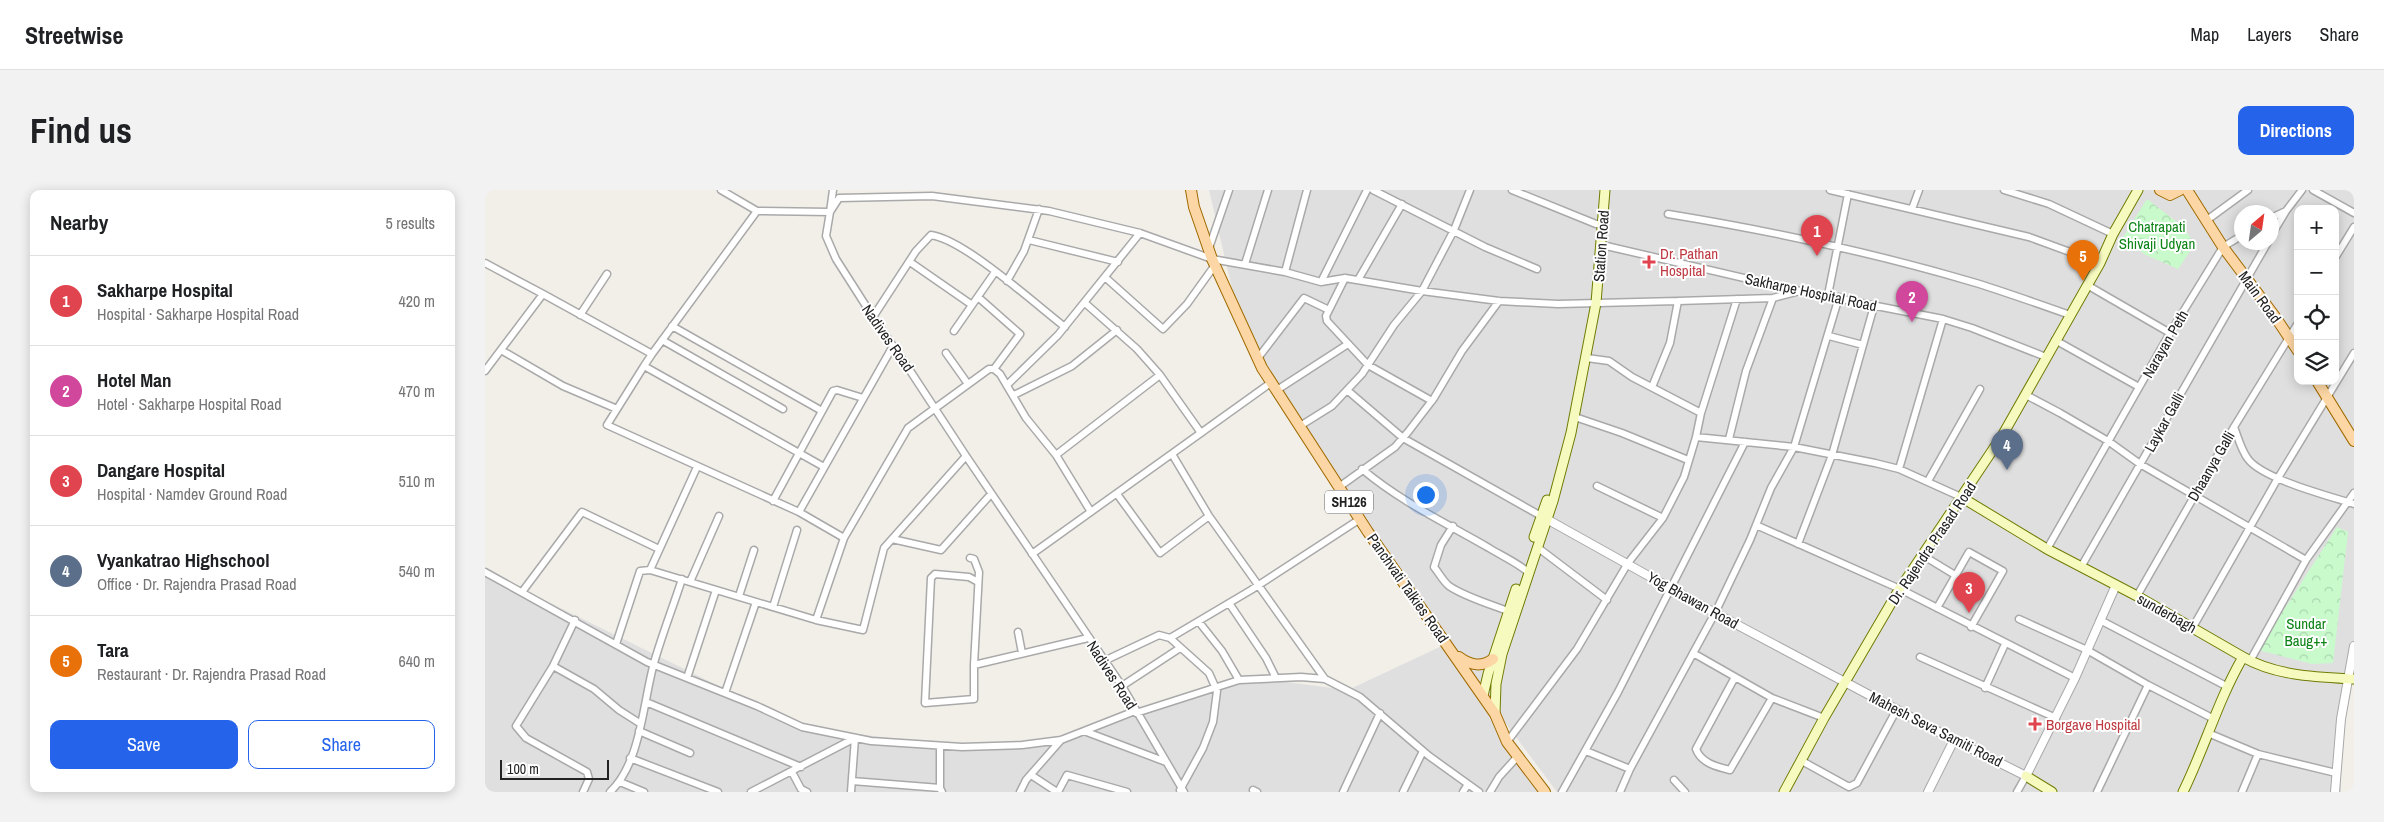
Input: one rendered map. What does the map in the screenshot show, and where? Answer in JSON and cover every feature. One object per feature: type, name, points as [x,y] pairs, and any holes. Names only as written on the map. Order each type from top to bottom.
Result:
[{"type":"main road","name":"Panchvati Talkies Road","points":[[1191,190],[1194,207],[1212,258],[1258,358],[1274,386],[1360,519],[1495,714],[1507,742],[1545,792]]},
{"type":"main road","name":"Station Road","points":[[1594,302],[1602,245],[1600,190]]},
{"type":"main road","name":"Station Road","points":[[1594,302],[1597,252],[1605,190]]},
{"type":"main road","name":"Dr. Rajendra Prasad Road","points":[[1784,792],[1824,718],[1900,589],[2002,436],[2100,263],[2113,234],[2138,190]]},
{"type":"main road","points":[[2160,190],[2169,196],[2185,191]]},
{"type":"main road","name":"Main Road","points":[[2185,191],[2294,345]]},
{"type":"main road","points":[[1483,696],[1493,659],[1512,612],[1563,468],[1587,358],[1594,302]]},
{"type":"main road","points":[[1526,570],[1537,548],[1565,438],[1594,302]]},
{"type":"main road","points":[[2319,385],[2354,441]]},
{"type":"main road","name":"sunderbagh","points":[[1961,497],[2047,549],[2137,596],[2246,659],[2281,673],[2351,679]]},
{"type":"main road","points":[[1495,714],[1497,672],[1512,612]]},
{"type":"main road","points":[[1454,654],[1469,663],[1478,665],[1493,659]]},
{"type":"main road","points":[[2183,792],[2226,686],[2246,659]]},
{"type":"main road","points":[[2026,776],[2052,792]]},
{"type":"street","points":[[721,190],[757,211],[830,212],[839,198],[932,196],[1039,209],[1140,233],[1212,258],[1285,272],[1321,282],[1345,278],[1499,301],[1558,304],[1678,302],[1737,298],[1773,298],[1800,291]]},
{"type":"street","name":"Nadives Road","points":[[833,190],[826,236],[836,259],[991,494],[1123,686],[1136,712],[1182,790]]},
{"type":"street","points":[[878,197],[881,190]]},
{"type":"street","points":[[946,198],[948,190]]},
{"type":"street","points":[[1106,278],[1163,329],[1187,304],[1212,258],[1229,190]]},
{"type":"street","points":[[1245,264],[1269,190]]},
{"type":"street","points":[[1285,272],[1307,190]]},
{"type":"street","points":[[1321,282],[1367,190]]},
{"type":"street","points":[[1373,190],[1485,247],[1537,269]]},
{"type":"street","points":[[1299,426],[1332,406],[1347,390],[1368,364],[1394,325],[1422,291],[1454,230],[1470,190]]},
{"type":"street","points":[[1513,190],[1600,224]]},
{"type":"street","points":[[1830,190],[1848,194],[1862,193],[1912,209],[2029,236],[2100,263]]},
{"type":"street","points":[[1912,209],[1919,190]]},
{"type":"street","points":[[2004,190],[2049,204],[2113,234]]},
{"type":"street","points":[[2207,220],[2248,190]]},
{"type":"street","points":[[2279,223],[2302,190]]},
{"type":"street","points":[[2313,190],[2354,213]]},
{"type":"street","points":[[1828,295],[1848,194]]},
{"type":"street","points":[[1358,280],[1402,204]]},
{"type":"street","points":[[1007,281],[1029,240],[1039,209]]},
{"type":"street","points":[[757,211],[652,354],[607,425],[799,512],[844,538]]},
{"type":"street","points":[[2279,214],[2286,211]]},
{"type":"street","points":[[1668,214],[1838,247],[1977,283],[2070,315]]},
{"type":"street","points":[[2339,251],[2354,226]]},
{"type":"street","points":[[1007,385],[1065,327],[1140,233]]},
{"type":"street","points":[[873,317],[910,262],[931,235],[940,236],[960,246],[1065,327]]},
{"type":"street","points":[[1029,240],[1118,262]]},
{"type":"street","points":[[2223,247],[2234,240]]},
{"type":"street","name":"Sakharpe Hospital Road","points":[[1602,245],[1800,291],[1839,297],[1874,306],[1943,319],[1972,328],[2046,357]]},
{"type":"street","name":"Narayan Peth","points":[[2047,549],[2170,333],[2223,247]]},
{"type":"street","name":"Laykar Galli","points":[[2081,567],[2263,250]]},
{"type":"street","points":[[910,262],[972,305]]},
{"type":"street","points":[[485,263],[652,354]]},
{"type":"street","points":[[954,332],[995,272]]},
{"type":"street","points":[[580,315],[607,274]]},
{"type":"street","points":[[1345,278],[1326,316],[1327,321],[1368,364],[1432,401]]},
{"type":"street","points":[[2087,284],[2170,333]]},
{"type":"street","points":[[485,371],[543,294]]},
{"type":"street","points":[[978,297],[1020,334],[994,370]]},
{"type":"street","points":[[1620,792],[1715,613],[1771,488],[1794,447],[1829,336],[1839,297]]},
{"type":"street","points":[[1258,358],[1304,298],[1329,310]]},
{"type":"street","points":[[1507,742],[1577,649],[1628,563],[1663,518],[1684,477],[1696,438],[1701,412],[1737,298]]},
{"type":"street","points":[[1729,439],[1746,371],[1773,298]]},
{"type":"street","points":[[1339,487],[1395,447],[1403,438],[1432,401],[1462,351],[1499,301]]},
{"type":"street","points":[[1652,387],[1671,343],[1678,302]]},
{"type":"street","points":[[1085,303],[1117,330],[1160,375],[1201,433]]},
{"type":"street","points":[[1799,544],[1832,455],[1874,306]]},
{"type":"street","points":[[1899,469],[1943,319]]},
{"type":"street","points":[[672,326],[822,411]]},
{"type":"street","points":[[1014,395],[1072,366],[1117,330]]},
{"type":"street","name":"Dhaanya Galli","points":[[2137,596],[2234,427],[2294,330]]},
{"type":"street","points":[[1829,336],[1863,345]]},
{"type":"street","points":[[662,340],[783,409]]},
{"type":"street","points":[[2055,340],[2139,387]]},
{"type":"street","points":[[1033,554],[1201,433],[1274,386],[1348,344]]},
{"type":"street","points":[[799,512],[893,346]]},
{"type":"street","points":[[501,350],[563,386],[617,409]]},
{"type":"street","points":[[946,353],[968,384]]},
{"type":"street","points":[[2193,627],[2278,478],[2354,353]]},
{"type":"street","points":[[1587,358],[1609,361],[1632,377],[1701,412]]},
{"type":"street","points":[[644,366],[825,467]]},
{"type":"street","points":[[816,620],[844,538],[908,428],[989,369],[994,370],[1007,385],[1027,418],[1056,456],[1091,512]]},
{"type":"street","points":[[1056,456],[1160,375]]},
{"type":"street","points":[[1928,481],[1980,389]]},
{"type":"street","points":[[773,501],[833,391],[837,390],[863,398]]},
{"type":"street","points":[[1347,390],[1403,438],[1544,518]]},
{"type":"street","points":[[2026,395],[2108,441],[2140,464],[2306,560]]},
{"type":"street","points":[[1575,417],[1622,433],[1688,460]]},
{"type":"street","points":[[2234,427],[2248,459],[2278,478],[2351,503]]},
{"type":"street","points":[[1696,438],[1729,439],[1794,447],[1899,469],[1961,497]]},
{"type":"street","points":[[1562,792],[1586,752],[1672,588],[1745,442]]},
{"type":"street","points":[[1172,454],[1209,516],[1325,679]]},
{"type":"street","points":[[616,644],[640,571],[650,570],[816,620],[863,630],[883,548],[966,456]]},
{"type":"street","points":[[650,570],[697,467]]},
{"type":"street","points":[[1362,469],[1381,486],[1411,505],[1453,526],[1526,570]]},
{"type":"street","points":[[1597,486],[1663,518]]},
{"type":"street","points":[[2246,659],[2306,560],[2351,503],[2354,493]]},
{"type":"street","points":[[892,538],[941,550],[991,494]]},
{"type":"street","points":[[1117,494],[1160,552],[1209,516]]},
{"type":"street","points":[[522,592],[581,512],[659,549]]},
{"type":"street","points":[[690,582],[719,516]]},
{"type":"street","name":"Yog Bhawan Road","points":[[1544,518],[1715,613],[1845,682]]},
{"type":"street","points":[[1171,638],[1229,604],[1360,519]]},
{"type":"street","points":[[1756,525],[1900,589],[2075,678]]},
{"type":"street","points":[[1453,526],[1441,545],[1434,567],[1447,585],[1512,612]]},
{"type":"street","points":[[773,607],[797,530]]},
{"type":"street","points":[[1537,548],[1607,600]]},
{"type":"street","points":[[739,596],[754,550]]},
{"type":"street","points":[[1937,608],[1969,552],[2003,571],[1971,626]]},
{"type":"street","points":[[1922,555],[1955,575]]},
{"type":"street","points":[[971,558],[974,559],[979,572],[974,699],[925,703],[931,578],[935,574],[969,577],[978,582]]},
{"type":"street","points":[[485,572],[654,664],[802,726],[855,738],[940,746],[1022,745],[1061,740],[1136,712],[1165,705],[1215,686],[1239,680],[1276,678],[1325,679],[1360,696],[1423,751],[1479,792]]},
{"type":"street","points":[[610,792],[620,782],[630,758],[641,724],[654,664],[682,579]]},
{"type":"street","points":[[2017,792],[2056,718],[2116,585]]},
{"type":"street","points":[[687,678],[716,590]]},
{"type":"street","points":[[725,693],[756,602]]},
{"type":"street","points":[[1229,604],[1266,658],[1276,678]]},
{"type":"street","points":[[2019,619],[2087,650],[2148,685],[2214,718]]},
{"type":"street","points":[[575,620],[553,666],[516,726],[526,738],[587,772],[589,779],[583,792]]},
{"type":"street","points":[[2100,620],[2226,686]]},
{"type":"street","points":[[1199,622],[1222,651],[1239,680]]},
{"type":"street","points":[[1018,632],[1022,653]]},
{"type":"street","points":[[1104,661],[1159,635],[1171,638],[1209,673],[1217,691],[1213,722],[1203,748],[1182,790]]},
{"type":"street","points":[[974,665],[1089,638]]},
{"type":"street","points":[[1985,688],[2005,644]]},
{"type":"street","points":[[2336,792],[2341,719],[2351,679],[2354,646]]},
{"type":"street","points":[[1123,686],[1180,648]]},
{"type":"street","points":[[1693,653],[1772,698],[1824,718]]},
{"type":"street","points":[[1920,657],[1985,688],[2056,718]]},
{"type":"street","points":[[553,666],[594,689],[619,710],[641,724]]},
{"type":"street","points":[[1735,677],[1696,749],[1698,755],[1707,762],[1730,770],[1772,698]]},
{"type":"street","name":"Mahesh Seva Samiti Road","points":[[1845,682],[2026,776]]},
{"type":"street","points":[[2097,792],[2148,685]]},
{"type":"street","points":[[646,702],[801,767]]},
{"type":"street","points":[[1802,761],[1849,787],[1857,783],[1897,709]]},
{"type":"street","points":[[1343,792],[1380,713]]},
{"type":"street","points":[[639,731],[690,753]]},
{"type":"street","points":[[1084,731],[1166,762]]},
{"type":"street","points":[[2208,733],[2258,754],[2336,773]]},
{"type":"street","points":[[751,792],[855,738]]},
{"type":"street","points":[[851,792],[855,738]]},
{"type":"street","points":[[1020,792],[1031,775],[1061,740]]},
{"type":"street","points":[[1928,792],[1954,740]]},
{"type":"street","points":[[852,781],[941,790],[940,746]]},
{"type":"street","points":[[1403,792],[1423,751]]},
{"type":"street","points":[[1586,752],[1631,769]]},
{"type":"street","points":[[2242,792],[2258,754]]},
{"type":"street","points":[[1490,792],[1499,777],[1518,756]]},
{"type":"street","points":[[630,758],[718,792]]},
{"type":"street","points":[[792,772],[801,789],[807,792]]},
{"type":"street","points":[[1031,775],[1058,792],[1067,775],[1127,792]]},
{"type":"street","points":[[1674,780],[1685,792]]},
{"type":"street","points":[[620,782],[644,792]]},
{"type":"street","points":[[696,792],[699,784]]},
{"type":"street","points":[[1463,792],[1468,784]]},
{"type":"shaded area","points":[[1209,190],[2354,190],[2354,648],[2341,719],[2341,792],[1557,792],[1454,654],[1504,730],[1551,792],[485,792],[485,571],[802,727],[962,747],[1061,740],[1255,678],[1348,690],[1446,644],[1360,519],[1239,318]]},
{"type":"green space","name":"Chatrapati Shivaji Udyan","points":[[2147,199],[2182,226],[2195,244],[2178,269],[2146,255],[2122,239]]},
{"type":"green space","name":"Sundar Baug++","points":[[2337,527],[2348,532],[2333,663],[2312,664],[2258,650]]},
{"type":"place","name":"Sakharpe Hospital","points":[[1817,256]]},
{"type":"place","name":"Dr. Pathan Hospital","points":[[1649,262]]},
{"type":"place","name":"Tara","points":[[2083,281]]},
{"type":"place","name":"Hotel Man","points":[[1912,322]]},
{"type":"place","name":"Vyankatrao Highschool","points":[[2007,470]]},
{"type":"place","name":"Dangare Hospital","points":[[1969,613]]},
{"type":"place","name":"Borgave Hospital","points":[[2035,724]]}]
